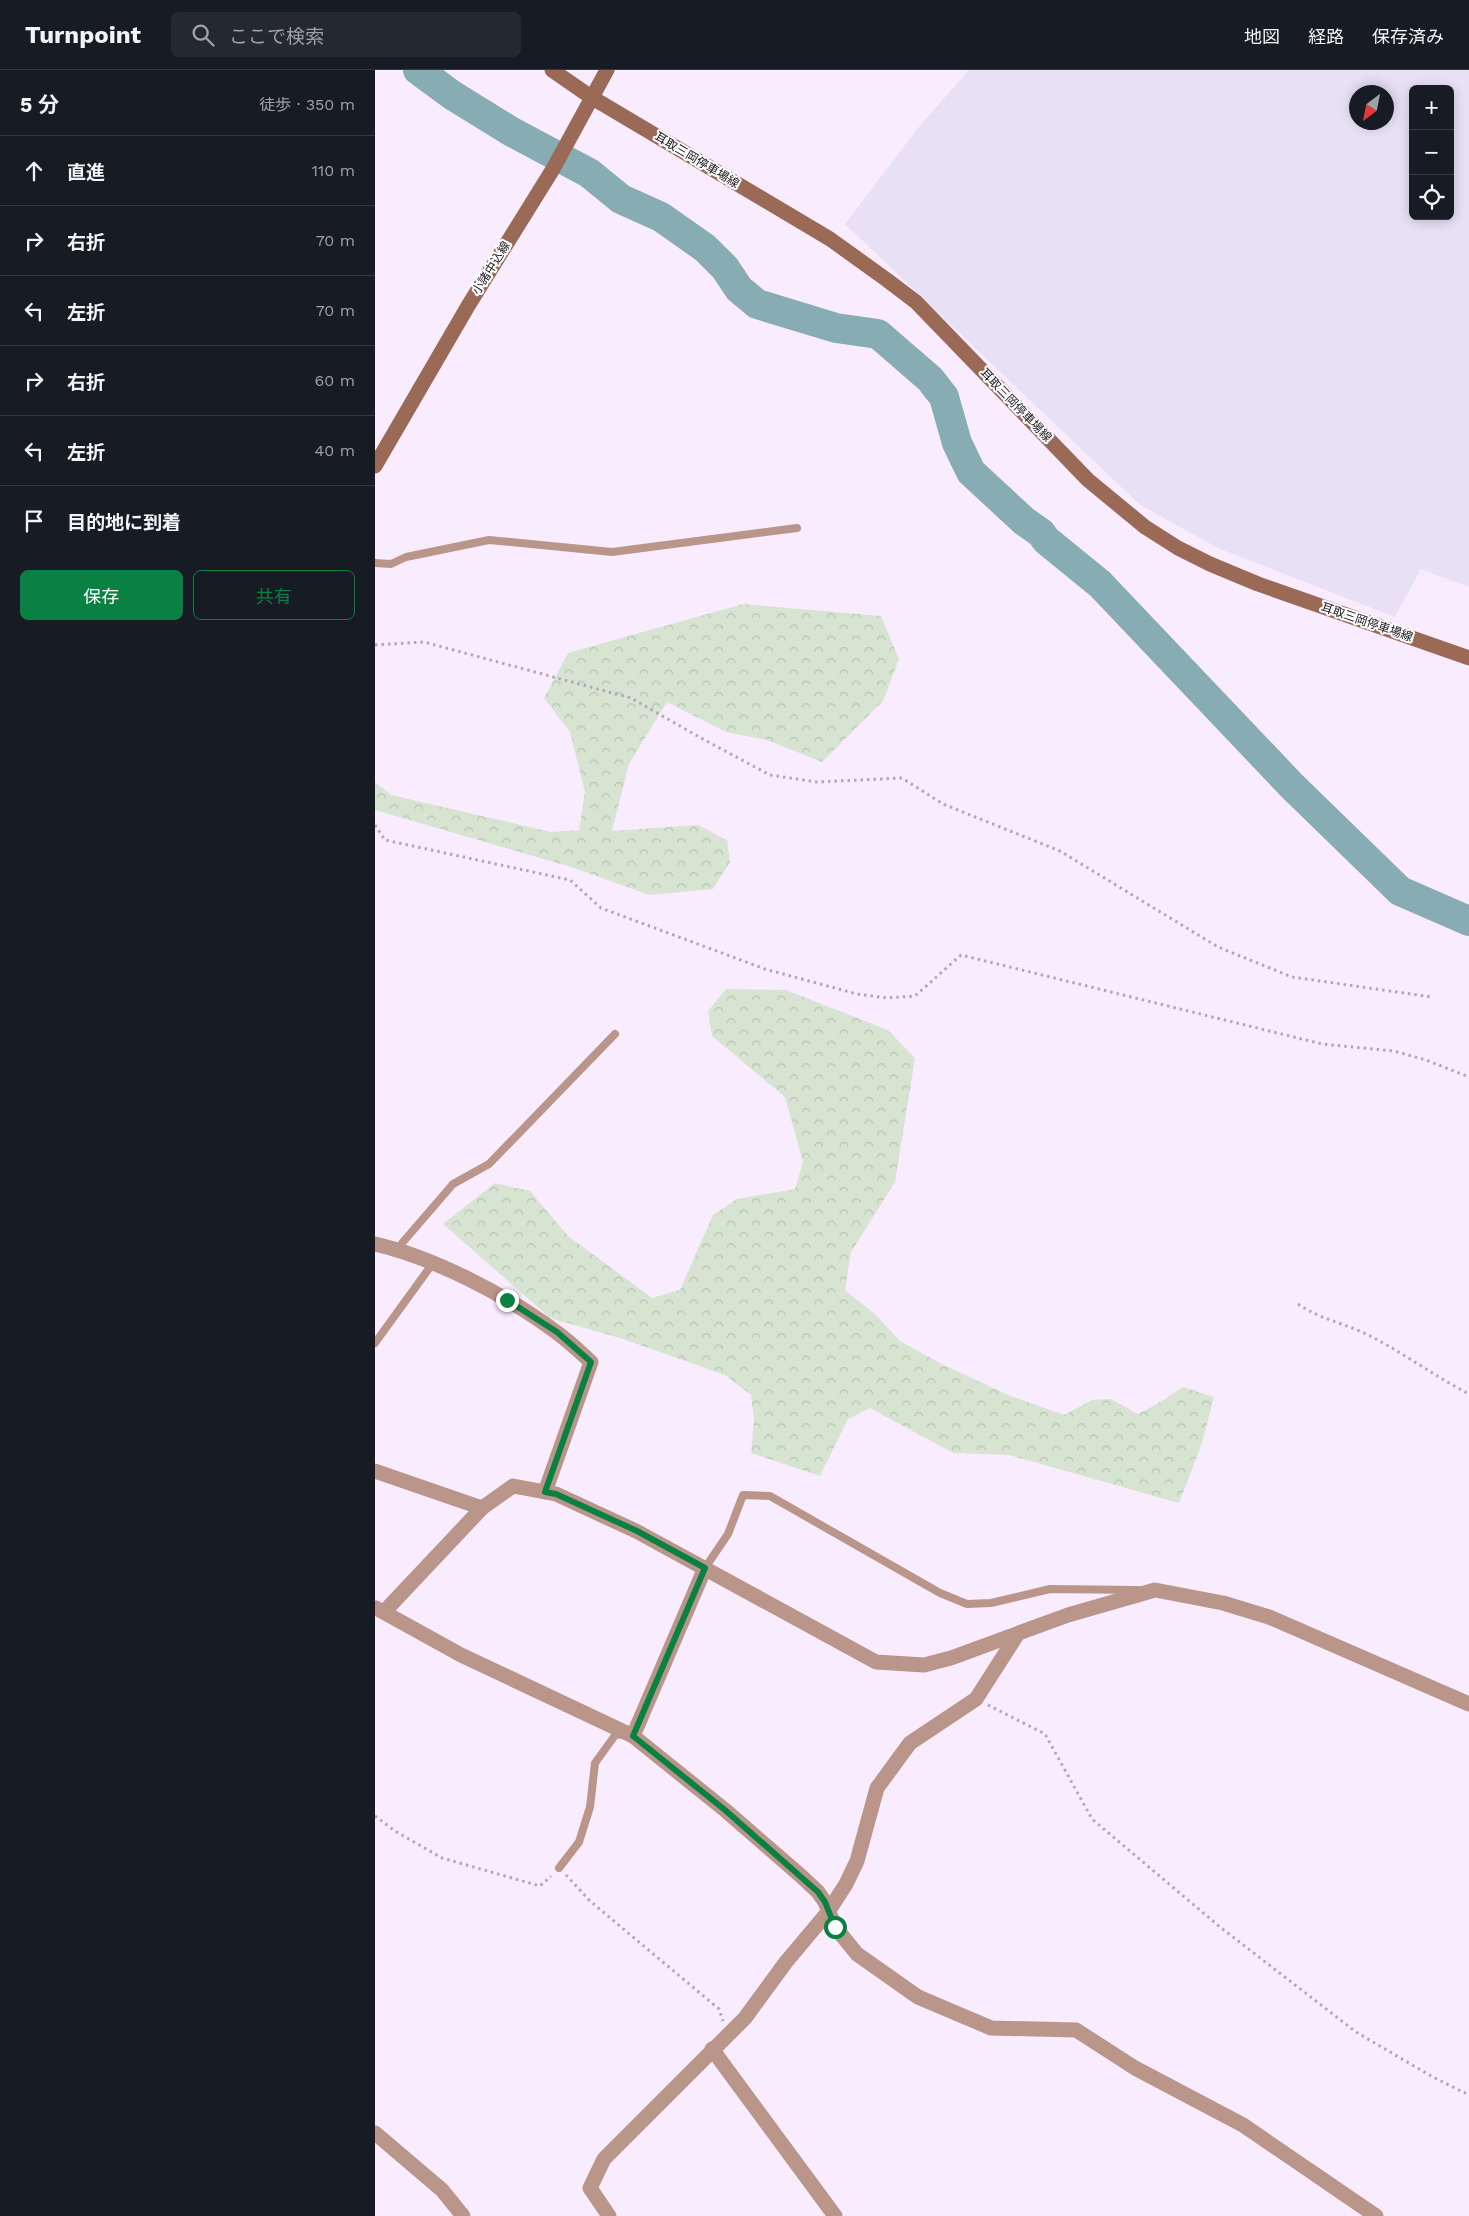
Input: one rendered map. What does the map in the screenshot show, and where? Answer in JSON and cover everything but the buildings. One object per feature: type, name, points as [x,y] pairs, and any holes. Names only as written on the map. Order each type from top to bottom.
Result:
[{"type":"main road","name":"耳取三岡停車場線","points":[[552,70],[591,96],[830,239],[916,302],[1088,480],[1145,527],[1202,560],[1258,584],[1469,658]]},
{"type":"main road","name":"小諸中込線","points":[[375,466],[468,306],[553,169],[591,96],[607,70]]},
{"type":"street","points":[[375,1244],[397,1249],[433,1263],[515,1305],[557,1332],[591,1362],[545,1492]]},
{"type":"street","points":[[375,1471],[482,1508]]},
{"type":"street","points":[[1376,2216],[1243,2125],[1135,2068],[1076,2030],[991,2028],[918,1997],[857,1954],[835,1927],[825,1902],[818,1892],[801,1876],[725,1810],[633,1736],[461,1655],[380,1609],[482,1508],[513,1486],[556,1494],[628,1527],[876,1662],[924,1665],[951,1658],[1068,1615],[1155,1590],[1223,1603],[1269,1617],[1469,1704]]},
{"type":"street","points":[[633,1736],[705,1568]]},
{"type":"street","points":[[609,2216],[590,2188],[604,2159],[745,2018],[786,1962],[828,1912],[846,1884],[857,1861],[877,1788],[909,1743],[976,1699],[1017,1635]]},
{"type":"street","points":[[713,2049],[835,2216]]},
{"type":"street","points":[[375,2133],[442,2190],[463,2216]]},
{"type":"lane","points":[[375,563],[391,564],[406,557],[489,540],[612,552],[797,528]]},
{"type":"lane","points":[[397,1249],[453,1184],[489,1164],[615,1034]]},
{"type":"lane","points":[[375,1343],[433,1263]]},
{"type":"lane","points":[[705,1568],[727,1534],[743,1495],[752,1495],[770,1496],[940,1593],[967,1604],[991,1603],[1050,1588],[1155,1590]]},
{"type":"lane","points":[[559,1868],[579,1842],[590,1807],[595,1763],[616,1734],[633,1736]]},
{"type":"path","points":[[375,645],[424,642],[631,698],[770,775],[817,782],[902,778],[943,804],[1060,851],[1218,947],[1292,977],[1432,997]]},
{"type":"path","points":[[375,825],[385,840],[570,880],[601,908],[765,969],[857,994],[887,998],[915,996],[961,955],[1321,1044],[1393,1051],[1426,1060],[1469,1077]]},
{"type":"path","points":[[1298,1304],[1314,1315],[1371,1337],[1469,1394]]},
{"type":"path","points":[[976,1699],[1045,1734],[1092,1819],[1220,1927],[1355,2032],[1431,2076],[1469,2095]]},
{"type":"path","points":[[375,1816],[395,1831],[442,1858],[540,1886],[559,1868],[590,1901],[719,2009],[727,2036]]},
{"type":"shaded area","points":[[969,70],[1469,70],[1469,587],[1421,569],[1395,617],[1220,549],[1140,505],[845,224],[918,128]]},
{"type":"green space","points":[[743,604],[881,616],[899,659],[883,701],[822,762],[767,740],[726,732],[667,702],[629,764],[612,831],[698,825],[727,840],[730,862],[713,889],[649,895],[571,867],[375,810],[375,782],[391,795],[551,832],[579,830],[585,792],[570,732],[544,698],[568,653]]},
{"type":"green space","points":[[726,989],[786,990],[888,1030],[915,1058],[895,1182],[851,1252],[845,1290],[876,1315],[900,1341],[940,1363],[1008,1395],[1064,1415],[1092,1400],[1111,1399],[1138,1414],[1183,1387],[1214,1397],[1202,1443],[1179,1503],[1009,1455],[953,1453],[870,1408],[848,1419],[820,1476],[751,1453],[754,1420],[751,1395],[725,1375],[623,1339],[550,1318],[443,1224],[495,1183],[530,1191],[568,1236],[652,1298],[680,1290],[713,1215],[737,1199],[795,1189],[803,1162],[785,1097],[712,1036],[708,1011]]},
{"type":"waterway","points":[[418,70],[452,95],[512,132],[589,173],[621,199],[661,217],[705,248],[725,268],[739,289],[757,304],[836,328],[878,334],[930,379],[944,397],[957,443],[971,472],[1024,521],[1041,533],[1046,540],[1100,584],[1292,786],[1400,891],[1469,921]]},
{"type":"route","points":[[507,1300],[557,1332],[591,1362],[545,1492],[556,1494],[637,1531],[705,1568],[633,1736],[725,1810],[818,1892],[825,1902],[835,1927]]}]
